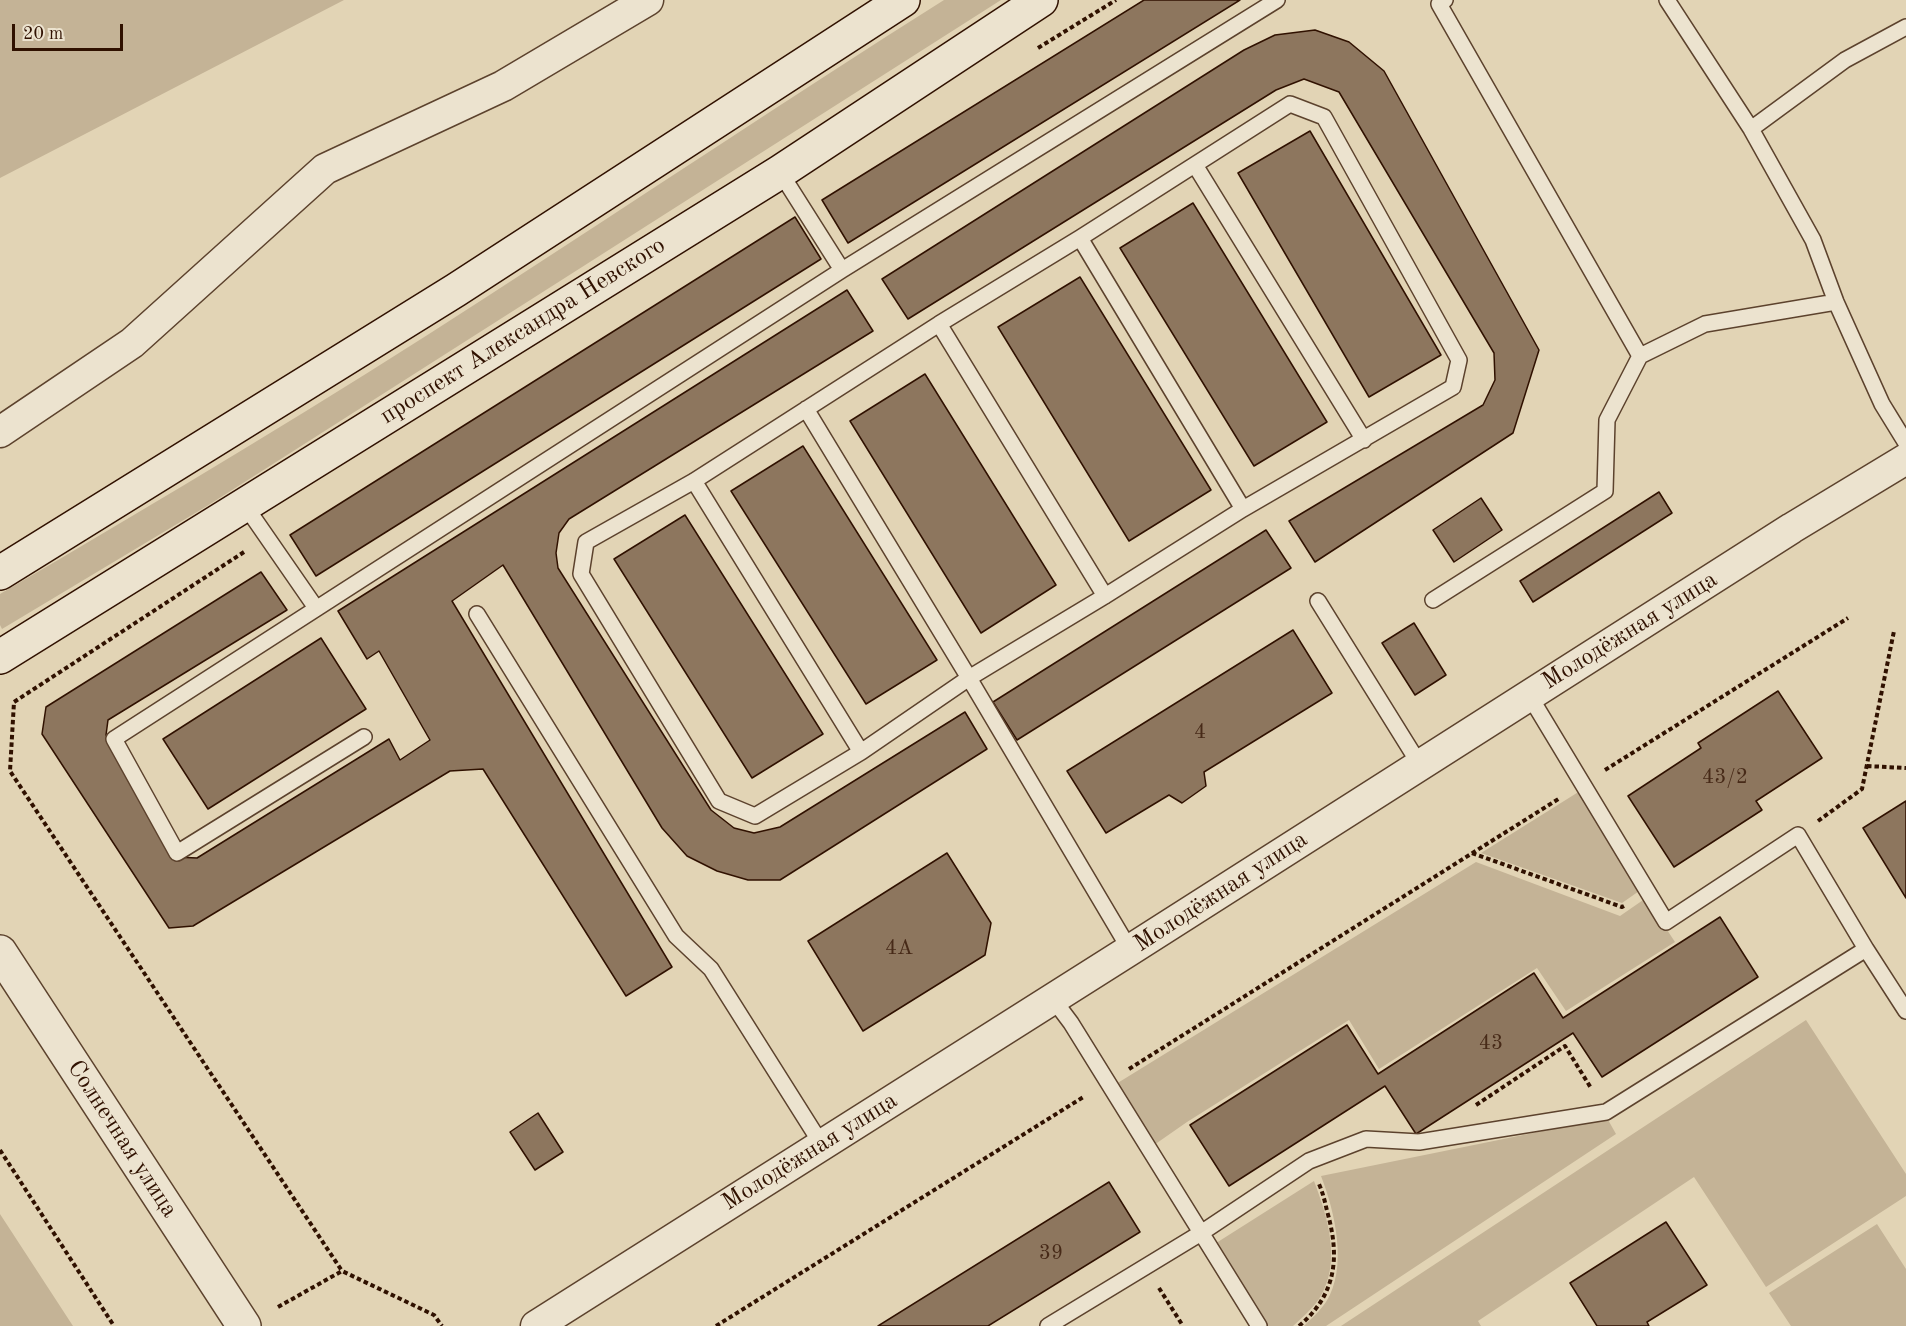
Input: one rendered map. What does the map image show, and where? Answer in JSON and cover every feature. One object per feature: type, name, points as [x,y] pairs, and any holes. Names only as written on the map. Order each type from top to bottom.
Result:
[{"type":"main road","points":[[0,573],[456,290],[903,0]]},
{"type":"main road","name":"проспект Александра Невского","points":[[0,657],[780,172],[1041,0]]},
{"type":"main road","name":"Солнечная улица","points":[[0,951],[244,1326]]},
{"type":"street","points":[[0,432],[132,342],[326,169],[503,86],[648,0]]},
{"type":"street","name":"Молодёжная улица","points":[[536,1326],[1792,528],[1906,459]]},
{"type":"lane","points":[[364,737],[177,853],[114,739],[842,270],[1277,0]]},
{"type":"lane","points":[[1445,0],[1439,4],[1640,356]]},
{"type":"lane","points":[[1667,0],[1751,129],[1813,240],[1836,302],[1882,404],[1906,443]]},
{"type":"lane","points":[[1751,129],[1845,60],[1906,27]]},
{"type":"lane","points":[[1290,104],[1324,117],[1459,360],[1454,387],[1242,509],[1105,596],[969,678],[861,752],[755,816],[719,801],[581,574],[586,542],[694,481],[939,324],[1080,238],[1290,104]]},
{"type":"lane","points":[[1195,165],[1364,440]]},
{"type":"lane","points":[[780,172],[842,270]]},
{"type":"lane","points":[[1080,238],[1242,509]]},
{"type":"lane","points":[[1433,600],[1605,491],[1607,420],[1640,356],[1705,324],[1836,302]]},
{"type":"lane","points":[[939,324],[1105,596]]},
{"type":"lane","points":[[806,409],[1130,950]]},
{"type":"lane","points":[[694,481],[861,752]]},
{"type":"lane","points":[[244,504],[316,608]]},
{"type":"lane","points":[[1318,601],[1420,765]]},
{"type":"lane","points":[[477,615],[676,936],[711,969],[822,1145]]},
{"type":"lane","points":[[1529,695],[1666,922],[1797,835],[1906,1011]]},
{"type":"lane","points":[[1048,1326],[1201,1233],[1309,1161],[1366,1139],[1419,1142],[1606,1112],[1866,949]]},
{"type":"lane","points":[[1053,999],[1071,1023],[1259,1326]]},
{"type":"path","points":[[716,1326],[1848,618]]},
{"type":"path","points":[[1797,835],[1862,789],[1894,631]]},
{"type":"path","points":[[1867,766],[1906,768]]},
{"type":"path","points":[[10,771],[342,1271],[434,1315],[442,1326]]},
{"type":"path","points":[[1472,853],[1622,907],[1647,890]]},
{"type":"path","points":[[1468,1110],[1565,1046],[1606,1112]]},
{"type":"path","points":[[0,1150],[114,1326]]},
{"type":"path","points":[[1299,1326],[1322,1301],[1329,1287],[1334,1267],[1331,1226],[1317,1178]]},
{"type":"path","points":[[1146,1267],[1183,1326]]},
{"type":"path","points":[[278,1307],[342,1271]]},
{"type":"shaded area","points":[[0,0],[344,0],[0,178]]},
{"type":"shaded area","points":[[944,0],[1001,0],[207,506],[2,629],[0,594],[307,411]]},
{"type":"shaded area","points":[[1580,791],[1642,889],[1622,903],[1481,853]]},
{"type":"shaded area","points":[[1476,862],[1620,916],[1646,898],[1675,942],[1566,1011],[1537,968],[1379,1069],[1349,1020],[1154,1145],[1116,1084]]},
{"type":"shaded area","points":[[1806,1020],[1906,1174],[1906,1196],[1766,1287],[1694,1177],[1478,1321],[1481,1326],[1341,1326]]},
{"type":"shaded area","points":[[1607,1118],[1616,1134],[1326,1326],[1304,1326],[1326,1302],[1333,1288],[1338,1257],[1335,1223],[1321,1176]]},
{"type":"shaded area","points":[[1314,1181],[1324,1210],[1330,1240],[1330,1271],[1326,1285],[1316,1303],[1293,1326],[1264,1326],[1213,1245]]},
{"type":"shaded area","points":[[0,1214],[73,1326],[0,1326]]},
{"type":"shaded area","points":[[1877,1224],[1906,1269],[1906,1326],[1791,1326],[1769,1293]]},
{"type":"building","points":[[1144,0],[1240,0],[848,243],[822,200]]},
{"type":"building","points":[[1315,30],[1349,42],[1384,71],[1539,350],[1513,433],[1315,562],[1289,521],[1483,405],[1495,380],[1494,353],[1339,92],[1304,79],[1276,90],[908,319],[882,279],[1244,50],[1275,35]]},
{"type":"building","points":[[1310,131],[1441,355],[1369,397],[1238,173]]},
{"type":"building","points":[[1193,203],[1327,422],[1254,466],[1120,248]]},
{"type":"building","points":[[795,217],[821,259],[316,576],[290,535]]},
{"type":"building","points":[[1080,277],[1211,490],[1129,541],[998,327]]},
{"type":"building","points":[[847,290],[873,331],[569,519],[559,533],[556,553],[558,568],[711,810],[734,828],[754,833],[780,827],[965,712],[987,749],[780,880],[748,880],[717,871],[687,856],[662,828],[503,565],[452,601],[672,967],[626,996],[483,769],[450,771],[193,926],[169,928],[42,734],[46,707],[261,572],[287,610],[108,720],[106,735],[175,857],[197,858],[389,739],[400,760],[430,740],[379,651],[367,659],[338,611]]},
{"type":"building","points":[[925,374],[1056,585],[981,633],[850,421]]},
{"type":"building","points":[[803,446],[937,660],[866,704],[731,491]]},
{"type":"building","points":[[1659,492],[1672,513],[1533,602],[1520,581]]},
{"type":"building","points":[[1481,498],[1502,530],[1454,562],[1433,530]]},
{"type":"building","points":[[685,515],[823,734],[752,778],[614,559]]},
{"type":"building","points":[[1266,530],[1291,568],[1017,740],[993,702]]},
{"type":"building","points":[[1414,623],[1446,675],[1415,695],[1382,643]]},
{"type":"building","points":[[1293,630],[1332,693],[1204,772],[1206,786],[1182,803],[1169,795],[1106,833],[1067,771]]},
{"type":"building","points":[[321,638],[366,709],[208,809],[163,739]]},
{"type":"building","points":[[1778,691],[1822,758],[1756,801],[1762,810],[1674,867],[1628,796],[1701,748],[1698,743]]},
{"type":"building","points":[[1906,801],[1906,898],[1863,828]]},
{"type":"building","points":[[947,853],[991,923],[985,955],[863,1031],[808,941]]},
{"type":"building","points":[[1720,917],[1758,977],[1602,1077],[1573,1033],[1416,1134],[1385,1086],[1229,1186],[1190,1125],[1347,1025],[1378,1074],[1534,973],[1563,1018]]},
{"type":"building","points":[[538,1113],[563,1152],[535,1170],[510,1132]]},
{"type":"building","points":[[1109,1182],[1140,1232],[988,1326],[878,1326]]},
{"type":"building","points":[[1666,1222],[1707,1285],[1647,1322],[1649,1326],[1597,1326],[1570,1283]]}]
